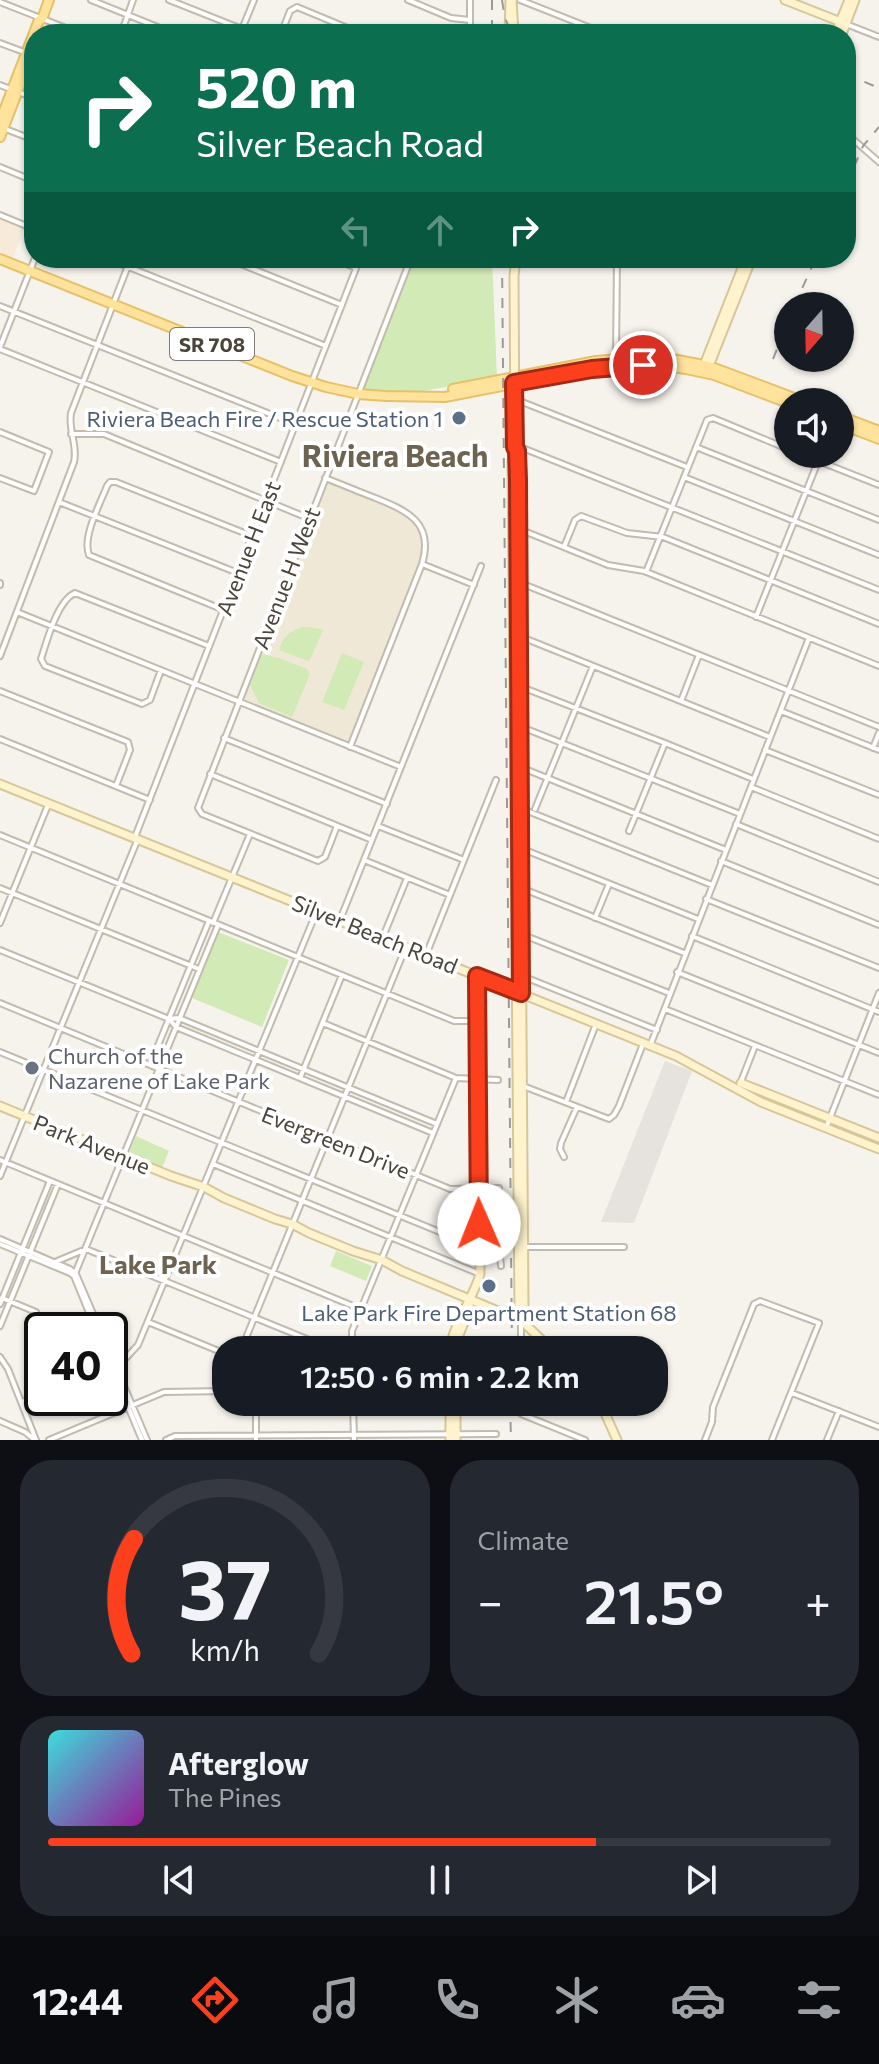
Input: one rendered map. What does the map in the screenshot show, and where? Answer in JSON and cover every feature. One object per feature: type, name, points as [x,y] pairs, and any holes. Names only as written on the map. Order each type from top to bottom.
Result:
[{"type":"main road","points":[[38,24],[49,0]]},
{"type":"main road","points":[[42,19],[43,24]]},
{"type":"main road","points":[[1,129],[24,70]]},
{"type":"main road","points":[[1,129],[2,109],[15,91]]},
{"type":"main road","name":"SR 708","points":[[0,259],[312,383],[358,394],[430,395],[617,358],[658,358],[705,369],[774,392]]},
{"type":"main road","name":"SR 708","points":[[514,380],[606,367],[658,365],[705,369],[774,397]]},
{"type":"main road","points":[[854,421],[879,431]]},
{"type":"main road","points":[[854,429],[879,439]]},
{"type":"street","points":[[91,0],[150,24]]},
{"type":"street","points":[[125,24],[133,0]]},
{"type":"street","points":[[169,0],[223,24]]},
{"type":"street","points":[[244,24],[254,0]]},
{"type":"street","points":[[408,0],[451,18],[470,20]]},
{"type":"street","points":[[470,0],[470,24]]},
{"type":"street","points":[[511,0],[511,24]]},
{"type":"street","points":[[520,0],[581,24]]},
{"type":"street","points":[[785,0],[848,24]]},
{"type":"street","points":[[843,22],[849,0]]},
{"type":"street","points":[[843,22],[855,0]]},
{"type":"street","points":[[0,2],[55,24]]},
{"type":"street","points":[[285,24],[293,8],[338,24]]},
{"type":"street","points":[[856,27],[879,37]]},
{"type":"street","points":[[0,43],[24,51]]},
{"type":"street","points":[[0,85],[24,94]]},
{"type":"street","points":[[1,129],[24,137]]},
{"type":"street","points":[[856,142],[879,162]]},
{"type":"street","points":[[0,167],[24,177]]},
{"type":"street","points":[[0,215],[24,225]]},
{"type":"street","points":[[30,268],[0,348],[281,462]]},
{"type":"street","points":[[0,656],[75,460],[76,445],[69,423],[71,413],[127,268]]},
{"type":"street","points":[[130,268],[326,346]]},
{"type":"street","points":[[251,268],[342,305]]},
{"type":"street","name":"Avenue H East","points":[[0,1176],[3,1161],[120,884],[357,268]]},
{"type":"street","name":"Avenue H West","points":[[250,834],[202,814],[198,805],[407,268]]},
{"type":"street","points":[[514,268],[519,1085],[524,1309],[521,1336]]},
{"type":"street","points":[[606,367],[617,358],[617,268]]},
{"type":"street","points":[[705,369],[742,268]]},
{"type":"street","points":[[705,369],[748,268]]},
{"type":"street","points":[[0,306],[296,424]]},
{"type":"street","points":[[514,399],[688,467]]},
{"type":"street","points":[[646,572],[708,419],[713,418],[774,443]]},
{"type":"street","points":[[0,432],[49,452],[34,491],[0,478]]},
{"type":"street","points":[[71,434],[104,434],[309,518]]},
{"type":"street","points":[[515,446],[879,590]]},
{"type":"street","points":[[696,447],[879,520]]},
{"type":"street","points":[[756,617],[815,468]]},
{"type":"street","points":[[836,468],[879,485]]},
{"type":"street","points":[[684,477],[879,555]]},
{"type":"street","points":[[325,478],[410,514],[418,522],[424,537],[422,564],[350,747]]},
{"type":"street","points":[[224,610],[89,555],[87,543],[95,516],[107,486],[114,482],[252,536]]},
{"type":"street","points":[[59,502],[238,573]]},
{"type":"street","points":[[564,547],[575,520],[581,516],[627,533],[660,537],[878,624]]},
{"type":"street","points":[[515,528],[612,566],[646,572],[879,666]]},
{"type":"street","points":[[422,564],[474,585]]},
{"type":"street","points":[[340,920],[481,566]]},
{"type":"street","points":[[515,581],[879,730],[876,749],[781,711]]},
{"type":"street","points":[[161,670],[147,703],[140,704],[42,663],[41,656],[62,604],[70,594],[75,593],[209,646]]},
{"type":"street","points":[[17,612],[401,767]]},
{"type":"street","points":[[0,633],[8,636]]},
{"type":"street","points":[[516,634],[770,737]]},
{"type":"street","points":[[519,1085],[609,1119],[619,1106],[638,1056],[657,1030],[809,638]]},
{"type":"street","points":[[681,702],[699,655]]},
{"type":"street","points":[[535,809],[593,666]]},
{"type":"street","points":[[516,685],[754,779]]},
{"type":"street","points":[[0,691],[128,742],[130,750],[116,786]]},
{"type":"street","points":[[516,725],[740,814]]},
{"type":"street","points":[[224,738],[387,804]]},
{"type":"street","points":[[0,739],[150,800]]},
{"type":"street","points":[[629,831],[665,743]]},
{"type":"street","points":[[765,750],[879,795]]},
{"type":"street","points":[[517,765],[726,850]]},
{"type":"street","points":[[210,774],[372,840]]},
{"type":"street","points":[[426,955],[496,780]]},
{"type":"street","name":"Silver Beach Road","points":[[0,784],[676,1056],[826,1128],[879,1149]]},
{"type":"street","points":[[751,787],[879,839]]},
{"type":"street","points":[[0,923],[49,803]]},
{"type":"street","points":[[517,806],[712,885]]},
{"type":"street","points":[[736,824],[879,882]]},
{"type":"street","points":[[150,1065],[190,966],[213,923],[250,834],[318,861],[325,857],[337,826]]},
{"type":"street","points":[[378,826],[464,860]]},
{"type":"street","points":[[0,835],[454,1021],[478,1021]]},
{"type":"street","points":[[517,847],[698,919]]},
{"type":"street","points":[[364,860],[450,895]]},
{"type":"street","points":[[721,861],[879,925]]},
{"type":"street","points":[[383,937],[407,878]]},
{"type":"street","points":[[595,918],[609,884]]},
{"type":"street","points":[[518,887],[685,954]]},
{"type":"street","points":[[0,888],[199,969]]},
{"type":"street","points":[[706,899],[879,968]]},
{"type":"street","points":[[128,1356],[135,1351],[148,1322],[317,911]]},
{"type":"street","points":[[75,1275],[199,969],[213,923]]},
{"type":"street","points":[[518,933],[522,976],[519,992]]},
{"type":"street","points":[[518,933],[670,994]]},
{"type":"street","points":[[692,936],[879,1012]]},
{"type":"street","points":[[247,1336],[405,947]]},
{"type":"street","points":[[0,950],[169,1019],[176,1027],[433,1133]]},
{"type":"street","points":[[677,972],[879,1053]]},
{"type":"street","points":[[300,1078],[342,975]]},
{"type":"street","points":[[458,1336],[480,1274],[477,976]]},
{"type":"street","points":[[522,976],[657,1030]]},
{"type":"street","points":[[826,1128],[879,993]]},
{"type":"street","name":"Evergreen Drive","points":[[0,1003],[450,1189],[499,1188]]},
{"type":"street","points":[[665,1009],[879,1095]]},
{"type":"street","points":[[169,1019],[179,1018],[437,1124]]},
{"type":"street","points":[[323,1023],[456,1078],[498,1080]]},
{"type":"street","points":[[566,1102],[596,1024]]},
{"type":"street","points":[[739,1087],[755,1046]]},
{"type":"street","points":[[0,1052],[480,1248]]},
{"type":"street","points":[[352,1336],[456,1078]]},
{"type":"street","name":"Silver Beach Road","points":[[739,1087],[879,1138]]},
{"type":"street","name":"Park Avenue","points":[[0,1106],[522,1321]]},
{"type":"street","points":[[564,1157],[561,1143],[577,1107]]},
{"type":"street","points":[[3,1161],[375,1315]]},
{"type":"street","points":[[213,1164],[480,1274]]},
{"type":"street","points":[[36,1312],[1,1300],[50,1181]]},
{"type":"street","points":[[0,1326],[58,1184]]},
{"type":"street","points":[[479,1224],[493,1226],[498,1231],[501,1266]]},
{"type":"street","points":[[0,1242],[70,1269],[90,1312]]},
{"type":"street","points":[[521,1247],[624,1247]]},
{"type":"street","points":[[55,1262],[86,1249],[300,1336]]},
{"type":"street","points":[[30,1254],[75,1275]]},
{"type":"street","points":[[705,1440],[712,1422],[713,1407],[754,1304],[758,1301],[819,1323],[772,1440]]},
{"type":"street","points":[[522,1321],[538,1336]]},
{"type":"street","points":[[148,1322],[212,1348]]},
{"type":"street","points":[[0,1357],[36,1440]]},
{"type":"street","points":[[49,1440],[164,1392],[212,1391]]},
{"type":"street","points":[[791,1392],[879,1427]]},
{"type":"street","points":[[128,1402],[144,1440]]},
{"type":"street","points":[[827,1440],[839,1411]]},
{"type":"street","points":[[256,1416],[256,1438]]},
{"type":"street","points":[[353,1416],[354,1437]]},
{"type":"street","points":[[453,1416],[453,1437]]},
{"type":"street","points":[[526,1416],[585,1440]]},
{"type":"street","points":[[606,1416],[617,1440]]},
{"type":"street","points":[[0,1421],[36,1440]]},
{"type":"street","points":[[166,1440],[175,1436],[453,1437],[496,1434]]},
{"type":"shaded area","points":[[0,218],[24,227],[12,260],[0,255]]},
{"type":"shaded area","points":[[328,482],[411,517],[421,532],[424,552],[349,742],[244,697]]},
{"type":"shaded area","points":[[665,1061],[692,1071],[634,1223],[601,1222]]},
{"type":"green space","points":[[409,268],[492,268],[497,378],[417,392],[366,391],[363,386]]},
{"type":"green space","points":[[302,627],[323,630],[308,661],[279,650],[287,636]]},
{"type":"green space","points":[[342,653],[364,662],[344,710],[322,702]]},
{"type":"green space","points":[[262,654],[307,669],[310,674],[292,717],[259,703],[250,685]]},
{"type":"green space","points":[[218,932],[289,960],[262,1027],[192,998]]},
{"type":"green space","points":[[136,1136],[169,1151],[162,1168],[129,1154]]},
{"type":"green space","points":[[336,1251],[372,1266],[366,1281],[330,1266]]},
{"type":"railway","points":[[492,0],[492,24]]},
{"type":"railway","points":[[502,0],[508,24]]},
{"type":"railway","points":[[856,78],[879,88]]},
{"type":"railway","points":[[856,162],[863,146],[879,127]]},
{"type":"railway","points":[[502,268],[512,1336]]},
{"type":"railway","points":[[800,292],[811,268]]},
{"type":"railway","points":[[510,1416],[511,1440]]},
{"type":"place","name":"Riviera Beach Fire / Rescue Station 1","points":[[459,418]]},
{"type":"place","name":"Church of the Nazarene of Lake Park","points":[[32,1068]]},
{"type":"place","name":"Lake Park Fire Department Station 68","points":[[489,1286]]},
{"type":"district","name":"Riviera Beach","points":[[395,454]]},
{"type":"district","name":"Lake Park","points":[[158,1263]]},
{"type":"route","points":[[479,1224],[477,976],[521,993],[518,480],[514,383],[592,369],[643,365]]}]
